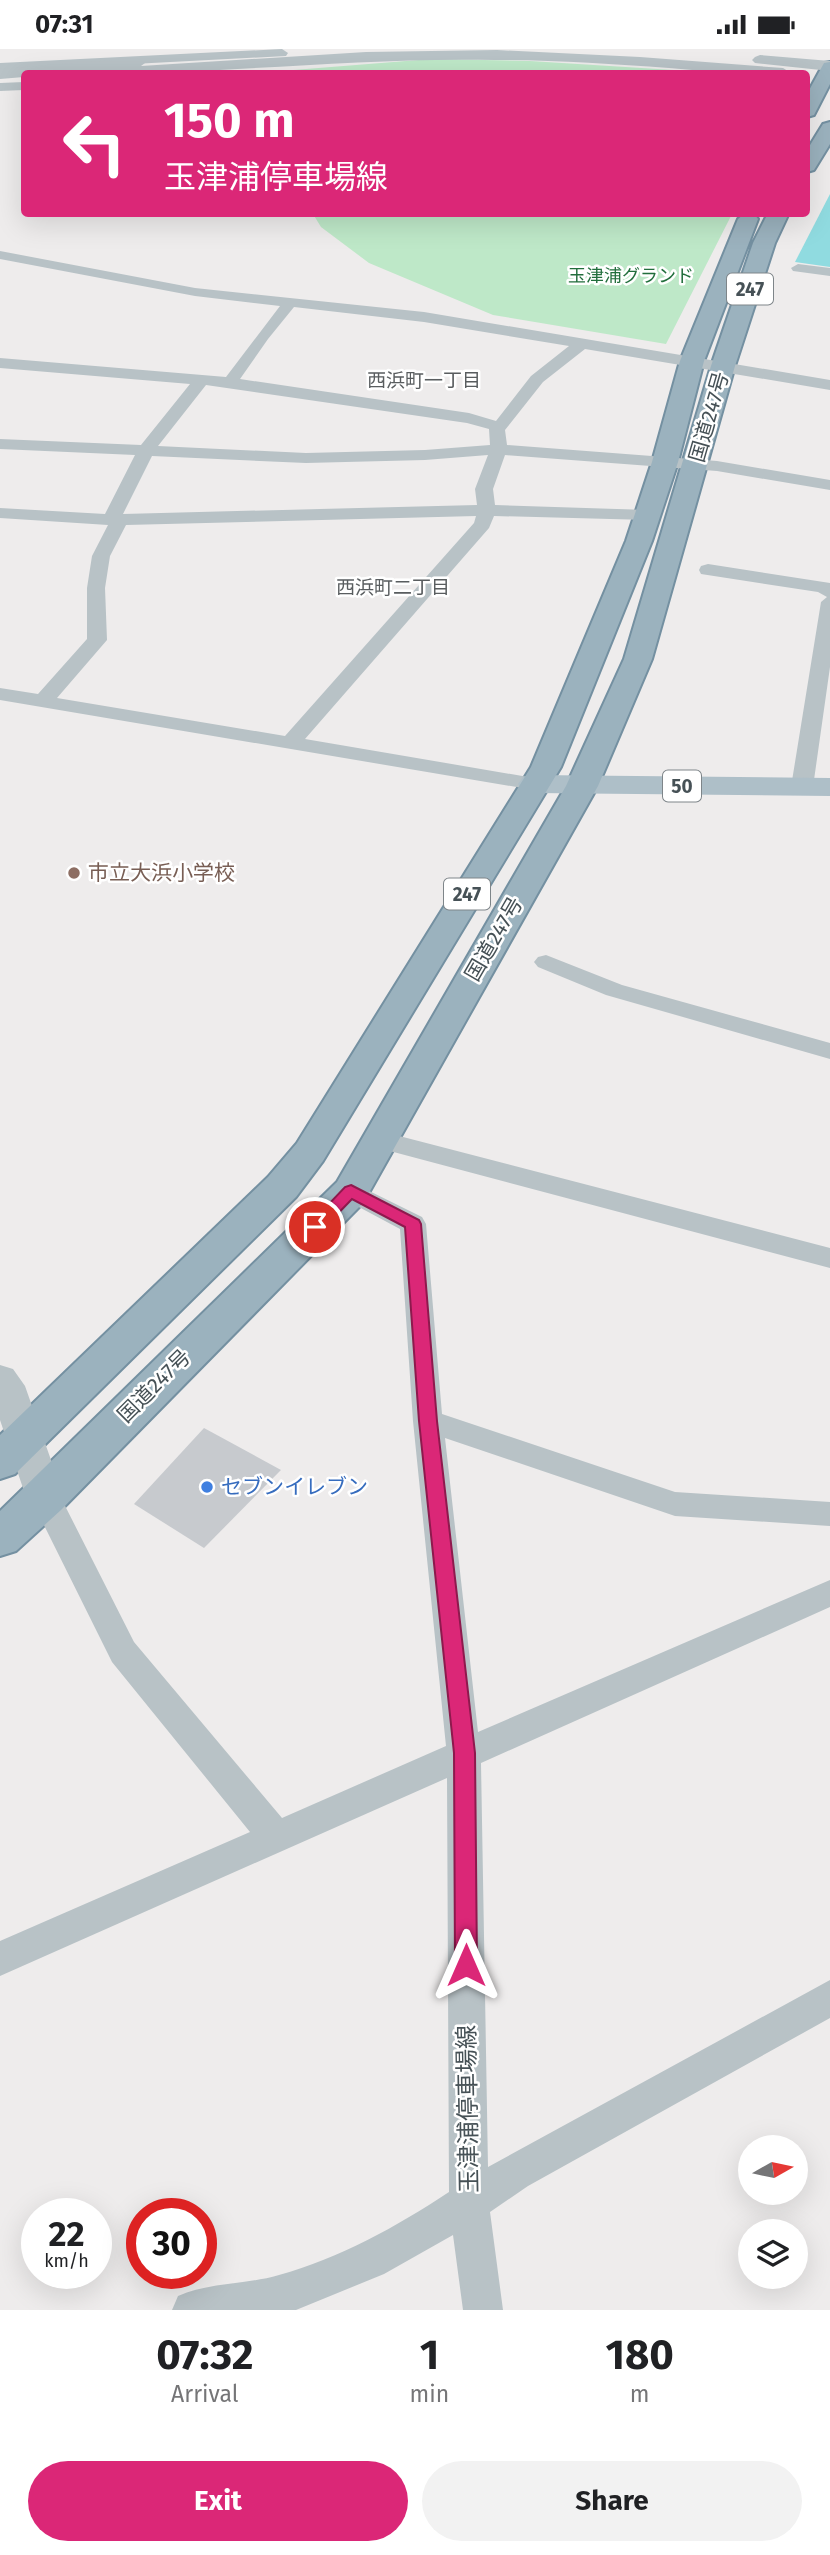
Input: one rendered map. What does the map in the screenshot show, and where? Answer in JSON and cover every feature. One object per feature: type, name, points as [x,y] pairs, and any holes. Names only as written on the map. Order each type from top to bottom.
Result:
[{"type":"highway","points":[[810,104],[824,73]]},
{"type":"highway","points":[[810,161],[830,128]]},
{"type":"highway","name":"国道247号","points":[[0,1538],[45,1497],[351,1191],[582,786],[638,659],[662,570],[680,463],[750,217]]},
{"type":"highway","name":"国道247号","points":[[707,364],[777,217]]},
{"type":"highway","name":"国道247号","points":[[12,1450],[282,1187],[310,1152],[546,767],[648,515],[680,463]]},
{"type":"main road","name":"50","points":[[534,784],[816,787]]},
{"type":"street","points":[[0,67],[358,49]]},
{"type":"street","points":[[590,49],[710,57],[803,70]]},
{"type":"street","points":[[54,70],[282,53]]},
{"type":"street","points":[[228,70],[401,55]]},
{"type":"street","points":[[164,70],[401,55],[710,57],[769,70]]},
{"type":"street","points":[[0,74],[21,72]]},
{"type":"street","points":[[0,82],[21,80]]},
{"type":"street","points":[[0,87],[21,86]]},
{"type":"street","points":[[0,255],[195,292],[424,317],[830,385]]},
{"type":"street","points":[[798,268],[830,272]]},
{"type":"street","points":[[230,382],[262,336],[290,303]]},
{"type":"street","points":[[291,742],[483,524],[487,510],[484,489],[499,449],[497,430],[537,379],[582,343]]},
{"type":"street","points":[[0,363],[230,382],[469,418],[499,427]]},
{"type":"street","points":[[43,701],[97,640],[96,587],[101,556],[145,452],[201,380]]},
{"type":"street","points":[[0,444],[306,458],[425,455],[499,449],[680,463],[830,485]]},
{"type":"street","points":[[0,513],[116,520],[487,510],[648,515]]},
{"type":"street","points":[[0,531],[74,519]]},
{"type":"street","points":[[708,570],[824,587],[830,592]]},
{"type":"street","points":[[816,787],[830,601]]},
{"type":"street","points":[[0,694],[534,784]]},
{"type":"street","points":[[546,962],[614,991],[830,1051]]},
{"type":"street","points":[[380,1140],[830,1258]]},
{"type":"street","name":"玉津浦停車場線","points":[[351,1191],[413,1224],[428,1421],[464,1753],[469,2204],[483,2310]]},
{"type":"street","points":[[0,1379],[7,1387],[12,1450],[45,1497],[123,1652],[276,1837]]},
{"type":"street","points":[[428,1421],[675,1504],[830,1514]]},
{"type":"street","points":[[0,1959],[830,1593]]},
{"type":"street","points":[[192,2310],[276,2296],[354,2267],[469,2204],[514,2172],[830,1998]]},
{"type":"green space","points":[[431,59],[530,61],[673,70],[294,70]]},
{"type":"green space","name":"玉津浦グランド","points":[[315,217],[730,217],[666,344],[493,315],[369,263],[321,227]]},
{"type":"water","points":[[830,194],[830,267],[795,262]]},
{"type":"building","name":"セブンイレブン","points":[[204,1428],[281,1470],[204,1548],[134,1504]]},
{"type":"place","name":"市立大浜小学校","points":[[74,873]]},
{"type":"place","name":"セブンイレブン","points":[[207,1487]]},
{"type":"district","name":"西浜町一丁目","points":[[424,380]]},
{"type":"district","name":"西浜町二丁目","points":[[393,587]]},
{"type":"route","points":[[315,1227],[351,1191],[413,1224],[428,1421],[464,1753],[466,1965]]}]
